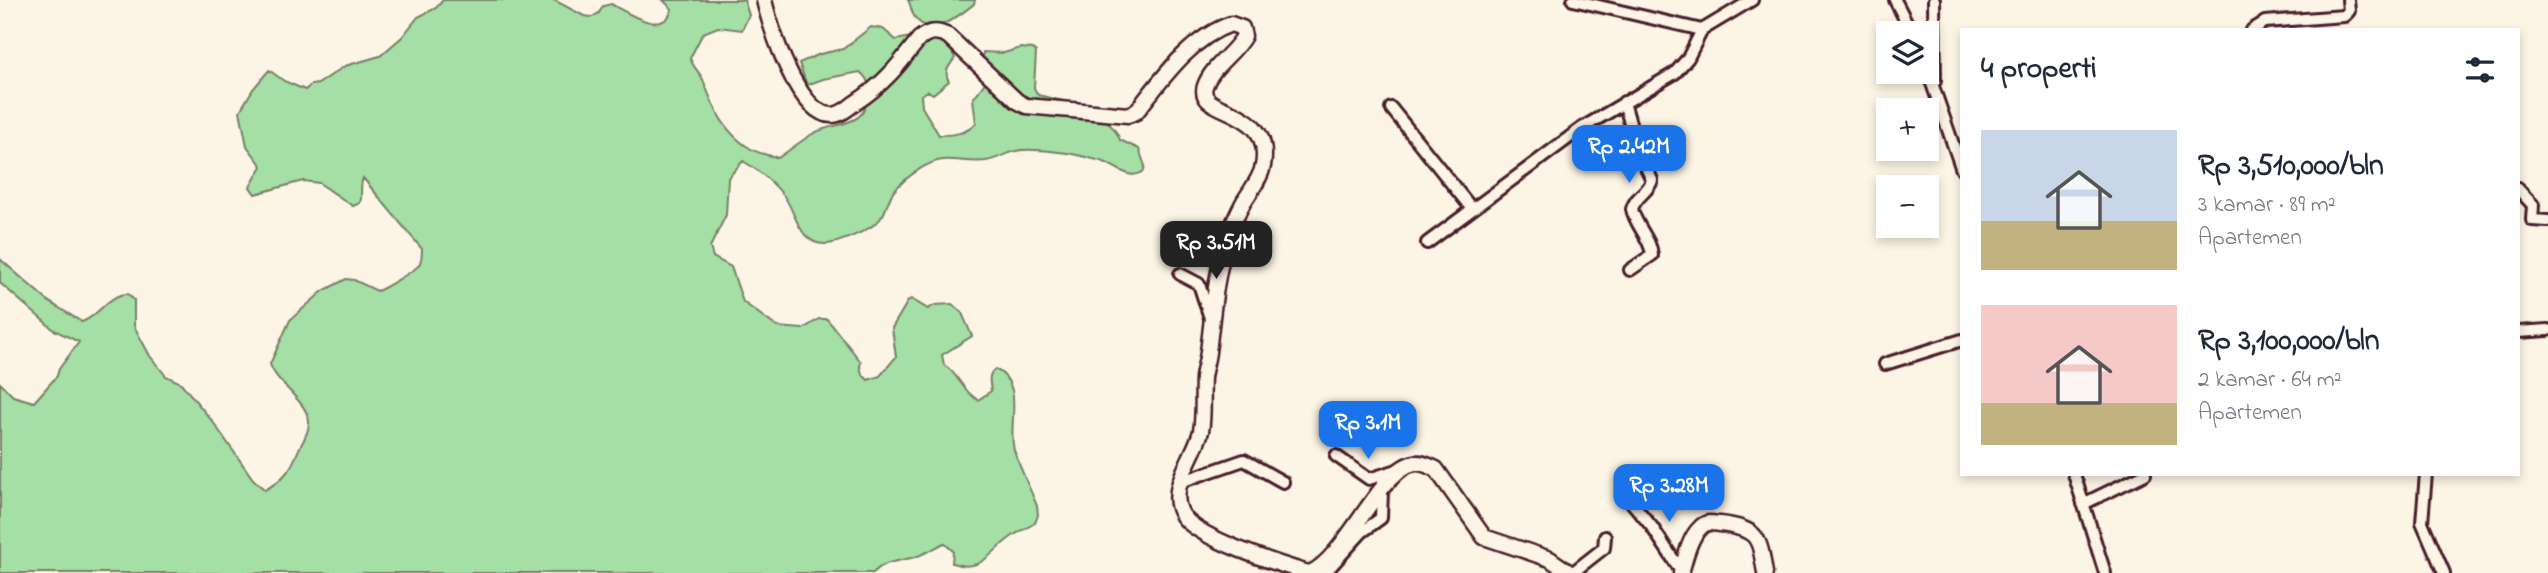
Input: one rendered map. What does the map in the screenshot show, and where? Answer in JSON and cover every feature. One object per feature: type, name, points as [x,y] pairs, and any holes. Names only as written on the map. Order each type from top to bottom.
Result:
[{"type":"street","points":[[764,0],[770,25],[797,86],[816,110],[825,115],[834,115],[880,88],[919,39],[925,33],[933,31],[948,36],[1017,101],[1026,106],[1128,115],[1136,112],[1182,57],[1202,39],[1231,23],[1238,25],[1244,32],[1239,45],[1209,76],[1204,89],[1205,96],[1214,106],[1239,114],[1252,124],[1263,145],[1264,164],[1228,238],[1213,294],[1203,375],[1204,407],[1200,433],[1180,482],[1177,500],[1179,509],[1193,525],[1234,548],[1309,573],[1333,557],[1359,518],[1400,469]]},
{"type":"street","points":[[1573,0],[1702,30]]},
{"type":"street","points":[[1427,243],[1581,128],[1675,73],[1688,58],[1702,30],[1752,0]]},
{"type":"street","points":[[1895,0],[1906,21]]},
{"type":"street","points":[[1934,0],[1935,91]]},
{"type":"street","points":[[2256,28],[2266,22],[2344,16],[2350,6],[2348,0]]},
{"type":"street","points":[[1932,84],[1960,164]]},
{"type":"street","points":[[1624,102],[1637,148],[1652,180],[1632,209],[1652,249],[1652,255],[1630,270]]},
{"type":"street","points":[[1391,108],[1472,209]]},
{"type":"street","points":[[2520,191],[2533,205],[2532,220],[2548,221]]},
{"type":"street","points":[[1180,274],[1199,284],[1211,321]]},
{"type":"street","points":[[2520,332],[2548,330]]},
{"type":"street","points":[[1885,364],[1960,341]]},
{"type":"street","points":[[1336,456],[1368,479],[1416,463],[1426,464],[1436,469],[1485,537],[1550,559],[1571,573],[1604,548],[1605,537]]},
{"type":"street","points":[[1180,482],[1244,460],[1283,482]]},
{"type":"street","points":[[2075,476],[2105,573]]},
{"type":"street","points":[[2083,504],[2141,476]]},
{"type":"street","points":[[2426,476],[2422,522],[2445,573]]},
{"type":"street","points":[[1325,573],[1362,532],[1381,517],[1382,491]]},
{"type":"street","points":[[1628,498],[1652,527],[1681,572]]},
{"type":"street","points":[[1681,572],[1694,535],[1708,522],[1743,527],[1749,531],[1760,546],[1765,573]]},
{"type":"green space","points":[[443,0],[554,0],[584,16],[592,17],[599,13],[603,6],[611,4],[654,23],[668,17],[672,9],[663,0],[744,0],[749,15],[742,30],[718,27],[703,33],[690,58],[703,79],[716,111],[734,136],[757,152],[778,158],[814,133],[858,118],[863,112],[867,103],[868,85],[860,72],[807,85],[799,63],[820,54],[843,49],[871,27],[883,29],[896,40],[911,37],[926,27],[949,47],[955,58],[947,72],[949,81],[933,94],[928,91],[921,95],[922,107],[939,135],[964,132],[976,123],[973,99],[992,73],[983,63],[983,52],[1004,53],[1020,48],[1033,49],[1036,52],[1034,88],[1038,95],[1085,108],[1106,121],[1120,140],[1139,149],[1144,171],[1128,174],[1101,161],[1042,150],[1022,150],[986,161],[937,161],[916,171],[898,186],[876,223],[853,236],[827,244],[810,240],[780,191],[743,161],[728,178],[726,215],[710,247],[713,257],[731,267],[743,302],[777,327],[803,329],[819,319],[827,319],[861,362],[862,374],[868,380],[880,376],[896,357],[892,328],[908,301],[911,299],[928,309],[935,305],[952,304],[962,313],[972,336],[942,355],[944,365],[978,400],[991,391],[990,376],[995,369],[1010,384],[1014,405],[1012,440],[1037,506],[1035,523],[978,563],[952,563],[953,551],[944,543],[919,556],[886,564],[873,573],[0,573],[0,383],[13,396],[34,402],[57,376],[59,369],[79,342],[54,330],[0,283],[0,259],[48,301],[82,322],[109,301],[128,294],[134,300],[134,326],[150,356],[166,376],[181,383],[213,422],[253,479],[265,490],[282,478],[290,468],[309,426],[304,408],[270,364],[290,320],[323,291],[346,279],[377,291],[385,287],[418,266],[422,249],[363,178],[360,203],[353,206],[319,183],[303,181],[255,194],[250,187],[262,166],[247,146],[240,111],[269,70],[284,81],[305,90],[345,66],[380,56],[402,37],[418,17],[436,8]]},
{"type":"green space","points":[[908,0],[975,0],[974,4],[953,19],[936,26],[928,26],[920,23],[914,16]]}]
